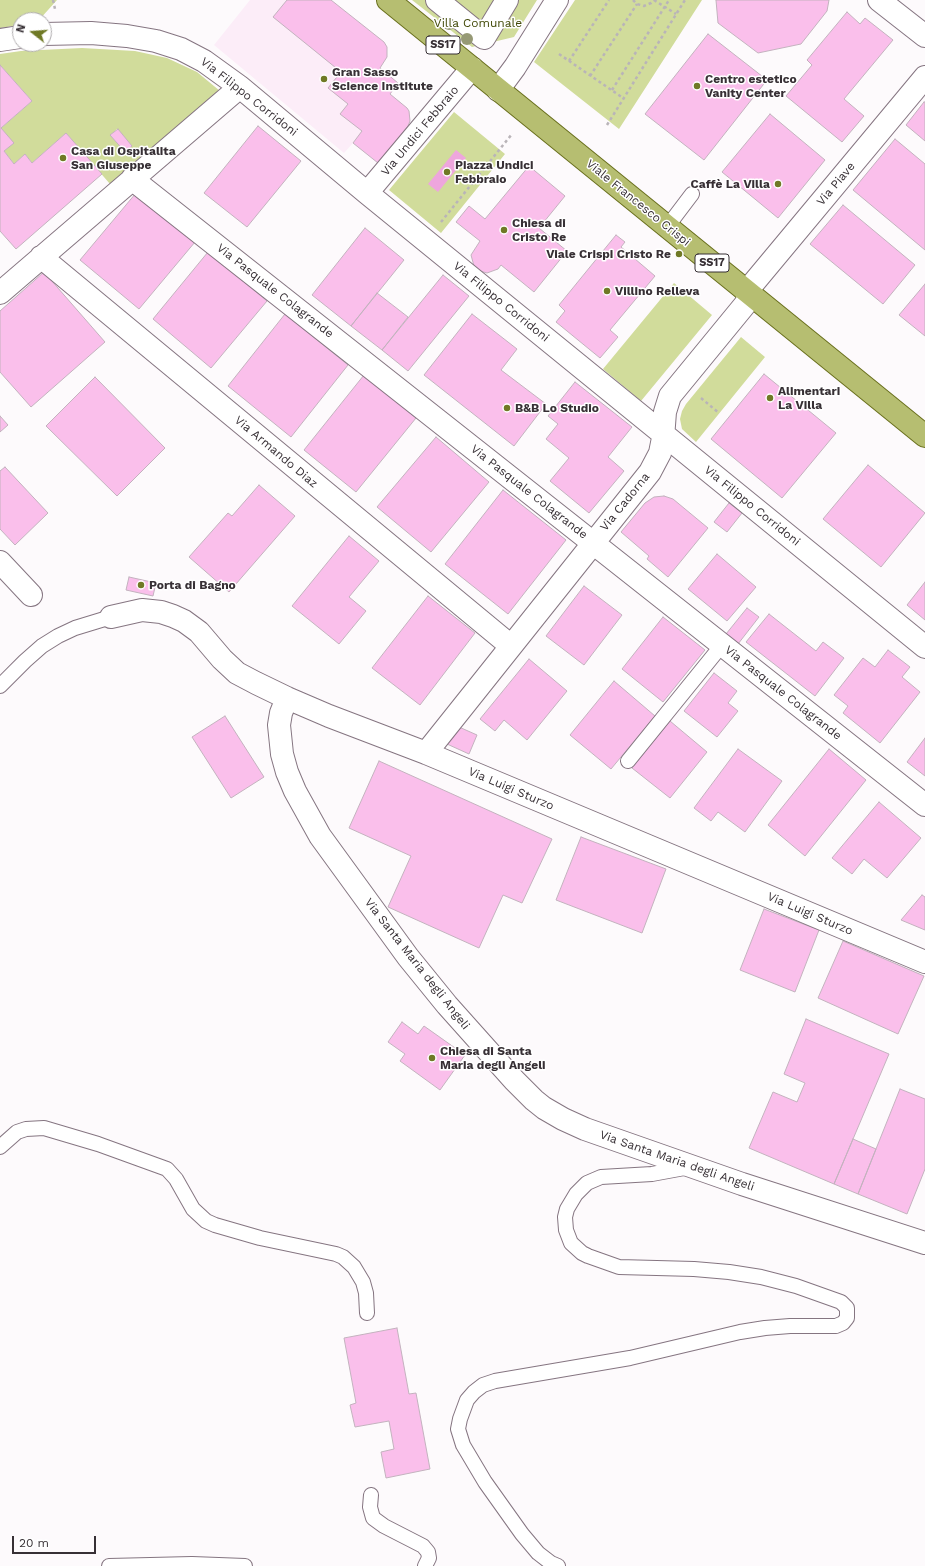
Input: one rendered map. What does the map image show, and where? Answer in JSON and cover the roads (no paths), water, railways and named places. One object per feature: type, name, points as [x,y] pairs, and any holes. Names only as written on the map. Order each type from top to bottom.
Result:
[{"type":"main road","name":"Viale Francesco Crispi","points":[[388,0],[925,436]]},
{"type":"street","points":[[437,0],[484,38],[507,0]]},
{"type":"street","points":[[498,90],[515,67],[557,0]]},
{"type":"street","points":[[879,0],[925,36]]},
{"type":"street","name":"Via Filippo Corridoni","points":[[52,34],[91,33],[127,36],[156,41],[193,54],[204,61],[240,87],[367,193],[925,647]]},
{"type":"street","points":[[0,40],[12,38]]},
{"type":"street","name":"Via Undici Febbraio","points":[[367,193],[472,68]]},
{"type":"street","name":"Via Piave","points":[[749,294],[773,260],[925,77]]},
{"type":"street","points":[[0,293],[240,87]]},
{"type":"street","name":"Via Pasquale Colagrande","points":[[132,179],[925,805]]},
{"type":"street","name":"Via Armando Diaz","points":[[42,257],[511,646]]},
{"type":"street","name":"Via Cadorna","points":[[426,753],[653,466],[660,453],[666,406],[673,391],[749,294]]},
{"type":"street","points":[[0,562],[32,595]]},
{"type":"street","name":"Via Luigi Sturzo","points":[[111,617],[142,610],[162,612],[173,616],[184,621],[198,632],[222,659],[237,673],[287,698],[329,716],[426,753],[925,962]]},
{"type":"street","name":"Via Santa Maria degli Angeli","points":[[287,698],[281,713],[279,725],[282,754],[287,772],[305,810],[320,836],[408,957],[447,1006],[514,1080],[544,1108],[579,1127],[693,1167],[925,1243]]},
{"type":"lane","points":[[667,227],[692,194]]},
{"type":"lane","points":[[0,686],[42,646],[58,636],[75,628],[111,617]]},
{"type":"lane","points":[[628,761],[722,645]]},
{"type":"lane","points":[[0,1147],[17,1132],[26,1129],[44,1128],[98,1144],[167,1169],[176,1179],[194,1209],[206,1221],[260,1238],[336,1254],[349,1261],[363,1282],[366,1293],[367,1313]]},
{"type":"lane","points":[[558,1566],[551,1563],[538,1553],[522,1534],[485,1482],[463,1445],[458,1429],[460,1418],[467,1400],[474,1392],[484,1385],[495,1381],[630,1358],[740,1332],[790,1326],[836,1326],[843,1323],[847,1318],[847,1308],[841,1302],[796,1286],[729,1272],[619,1266],[588,1256],[582,1253],[572,1243],[566,1230],[565,1216],[567,1209],[576,1194],[587,1183],[601,1177],[652,1174],[693,1167]]},
{"type":"lane","points":[[371,1495],[370,1507],[373,1518],[384,1526],[423,1546],[428,1552],[429,1558],[425,1566]]},
{"type":"lane","points":[[109,1566],[192,1564],[245,1566]]},
{"type":"place","name":"Gran Sasso Science Institute","points":[[324,79]]},
{"type":"place","name":"Centro estetico Vanity Center","points":[[697,86]]},
{"type":"place","name":"Casa di Ospitalita San Giuseppe","points":[[63,158]]},
{"type":"place","name":"Piazza Undici Febbraio","points":[[447,172]]},
{"type":"place","name":"Caffè La Villa","points":[[778,184]]},
{"type":"place","name":"Chiesa di Cristo Re","points":[[504,230]]},
{"type":"place","name":"Viale Crispi Cristo Re","points":[[679,254]]},
{"type":"place","name":"Villino Relleva","points":[[607,291]]},
{"type":"place","name":"Alimentari La Villa","points":[[770,398]]},
{"type":"place","name":"B&B Lo Studio","points":[[507,408]]},
{"type":"place","name":"Porta di Bagno","points":[[141,585]]},
{"type":"place","name":"Chiesa di Santa Maria degli Angeli","points":[[432,1058]]},
{"type":"park label","name":"Villa Comunale","points":[[478,23]]}]
